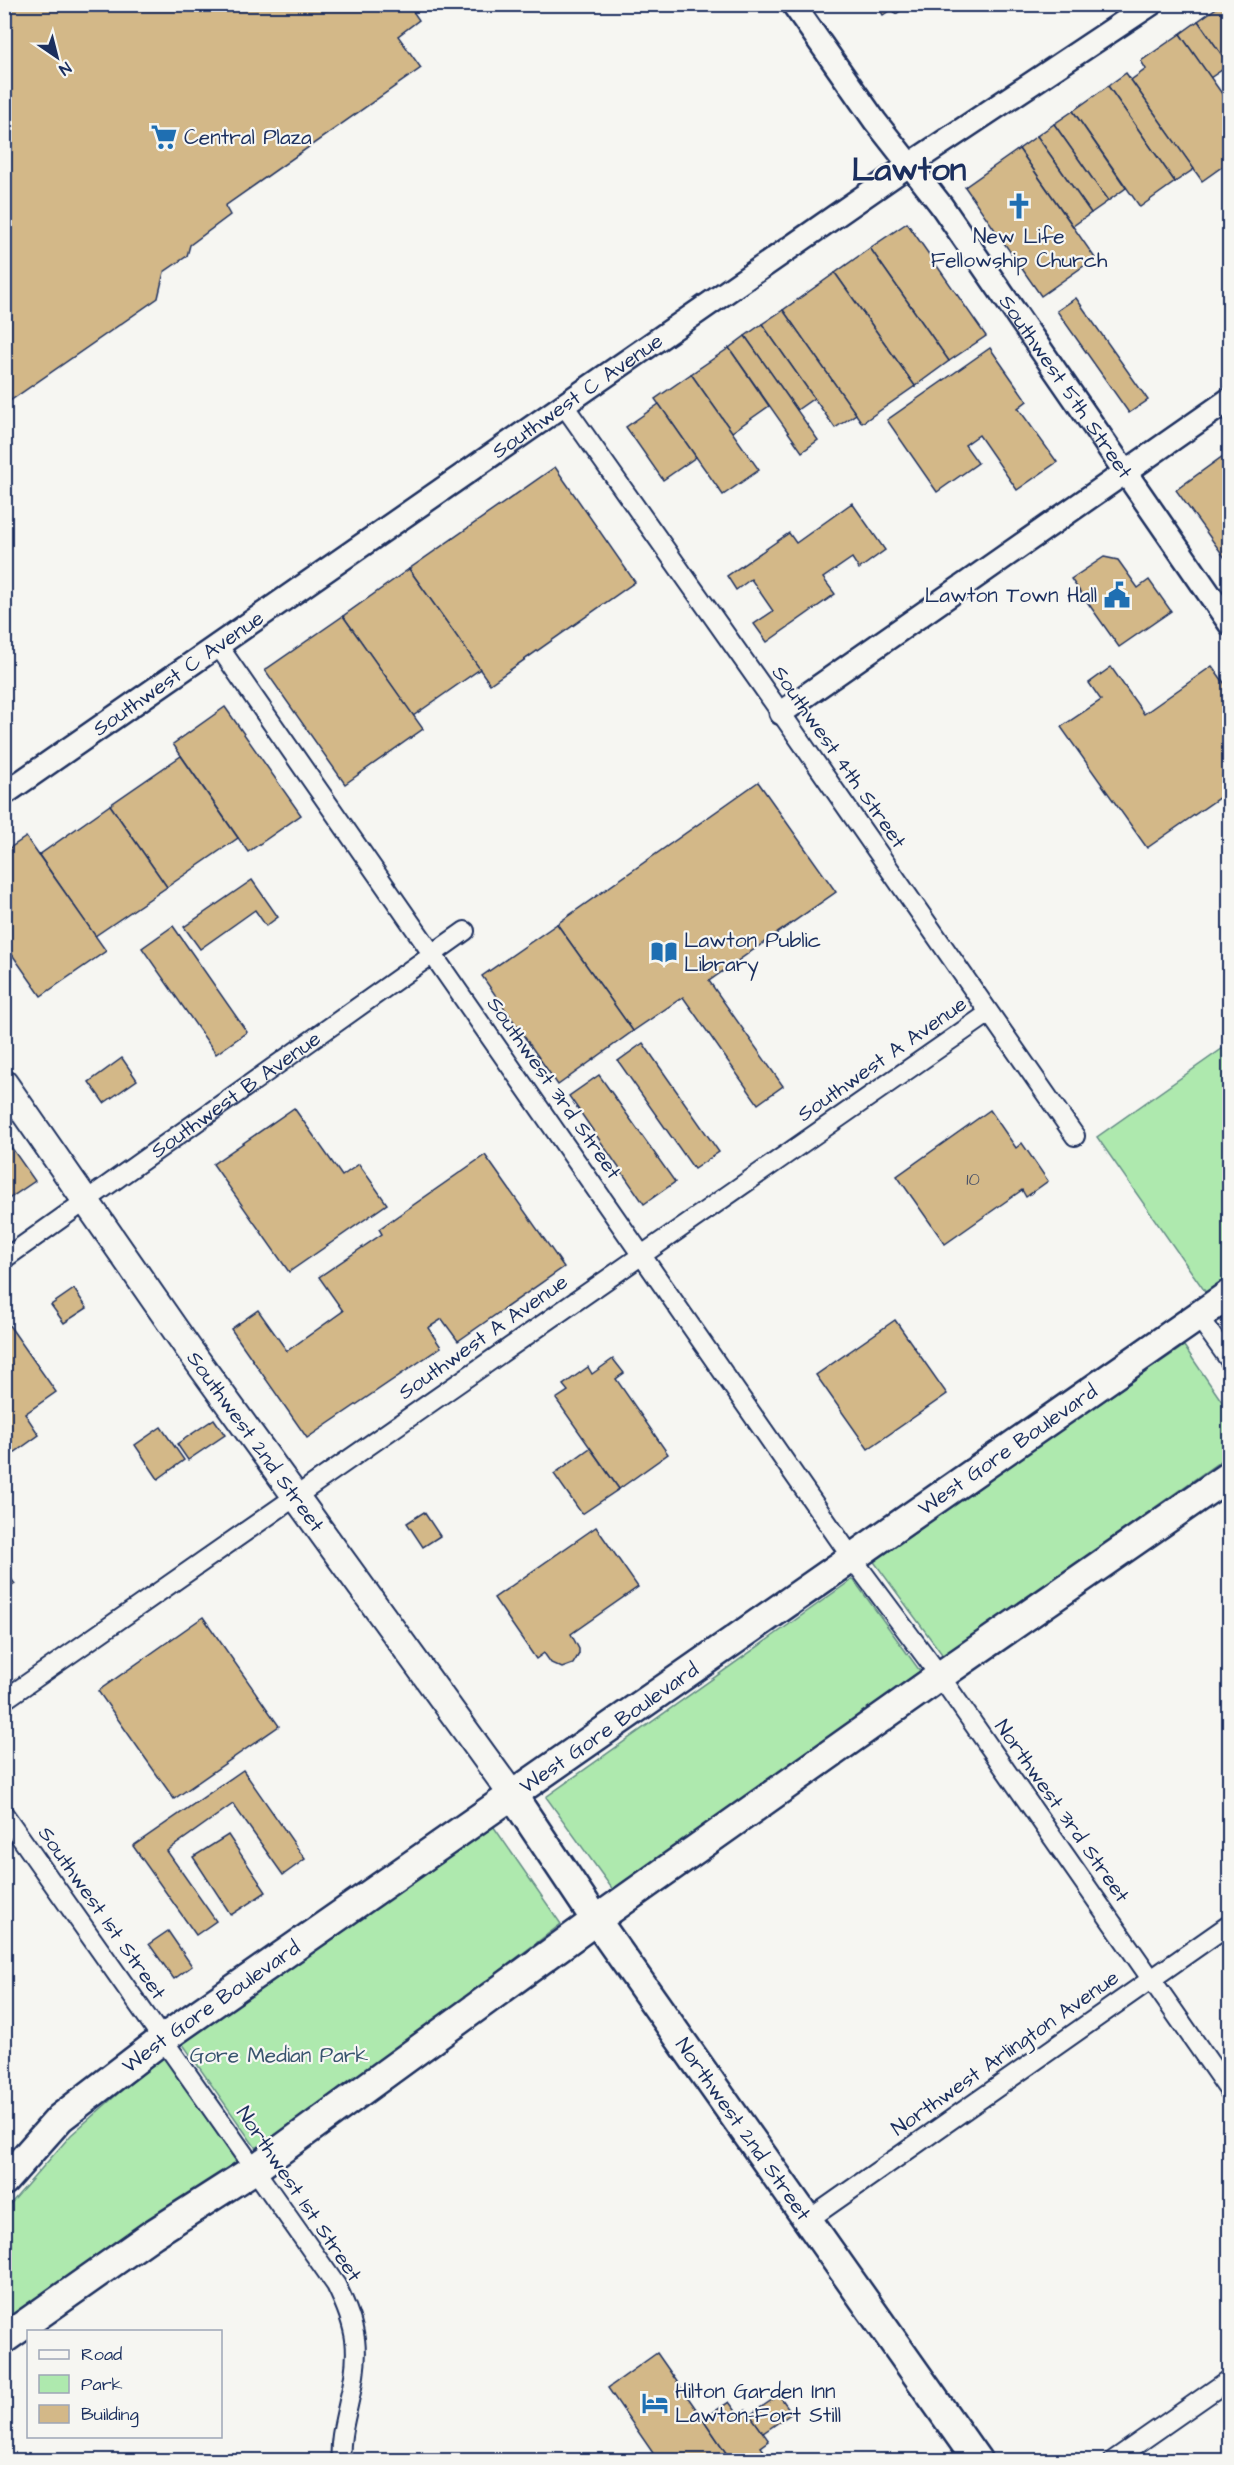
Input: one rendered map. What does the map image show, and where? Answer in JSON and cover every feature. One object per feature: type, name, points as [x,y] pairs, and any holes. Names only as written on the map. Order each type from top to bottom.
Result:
[{"type":"main road","name":"Southwest 2nd Street","points":[[4,1083],[85,1202],[513,1796]]},
{"type":"main road","name":"West Gore Boulevard","points":[[4,2181],[60,2118],[164,2038],[1230,1294]]},
{"type":"main road","points":[[4,2339],[153,2234],[256,2168],[596,1920],[940,1676],[1230,1475]]},
{"type":"main road","name":"Northwest 2nd Street","points":[[513,1796],[596,1920],[977,2460]]},
{"type":"street","name":"Southwest 5th Street","points":[[793,4],[875,121],[940,205],[1230,624]]},
{"type":"street","name":"Southwest C Avenue","points":[[4,794],[909,165],[1151,4]]},
{"type":"street","points":[[781,713],[1230,399]]},
{"type":"street","name":"Southwest 4th Street","points":[[563,404],[1075,1136]]},
{"type":"street","name":"Southwest 3rd Street","points":[[217,644],[852,1558]]},
{"type":"street","name":"Southwest B Avenue","points":[[4,1259],[465,931]]},
{"type":"street","name":"Southwest A Avenue","points":[[4,1700],[989,1012]]},
{"type":"street","points":[[1198,1316],[1230,1361]]},
{"type":"street","name":"Northwest 3rd Street","points":[[852,1558],[940,1676],[1230,2092]]},
{"type":"street","name":"Southwest 1st Street","points":[[4,1814],[164,2038]]},
{"type":"street","name":"Northwest Arlington Avenue","points":[[808,2220],[1230,1924]]},
{"type":"street","name":"Northwest 1st Street","points":[[164,2038],[336,2285],[351,2316],[357,2344],[353,2386],[342,2430],[341,2460]]},
{"type":"street","points":[[1114,2460],[1230,2379]]},
{"type":"green space","points":[[1229,1044],[1229,1287],[1211,1300],[1097,1137]]},
{"type":"green space","points":[[1184,1346],[1229,1412],[1229,1455],[944,1657],[872,1559]]},
{"type":"green space","points":[[853,1579],[920,1671],[616,1894],[546,1797]]},
{"type":"green space","name":"Gore Median Park","points":[[489,1820],[561,1924],[260,2154],[182,2043]]},
{"type":"green space","name":"Gore Median Park","points":[[164,2057],[238,2164],[5,2331],[5,2210],[71,2135]]},
{"type":"building","name":"Central Plaza","points":[[4,4],[408,4],[419,20],[398,36],[421,68],[225,206],[230,215],[190,245],[187,256],[164,272],[158,298],[4,405]]},
{"type":"building","points":[[876,4],[910,4],[896,14],[892,9],[883,15]]},
{"type":"building","points":[[1222,4],[1230,4],[1230,67],[1198,21]]},
{"type":"building","points":[[1198,21],[1229,65],[1210,78],[1180,34]]},
{"type":"building","points":[[1180,34],[1230,105],[1230,161],[1202,181],[1131,80],[1146,69],[1141,61]]},
{"type":"building","points":[[1126,73],[1194,169],[1175,182],[1108,86]]},
{"type":"building","points":[[1108,86],[1175,182],[1140,207],[1073,111]]},
{"type":"building","points":[[1073,111],[1126,188],[1108,201],[1054,124]]},
{"type":"building","points":[[1054,124],[1108,201],[1091,213],[1037,136]]},
{"type":"building","points":[[1037,136],[1091,213],[1073,226],[1019,149]]},
{"type":"building","name":"New Life Fellowship Church","points":[[1019,149],[1095,258],[1041,296],[965,187]]},
{"type":"building","points":[[907,223],[986,336],[949,361],[870,248]]},
{"type":"building","points":[[870,248],[949,361],[915,386],[835,273]]},
{"type":"building","points":[[835,273],[915,386],[862,423],[783,310]]},
{"type":"building","points":[[1076,298],[1148,400],[1129,413],[1057,311]]},
{"type":"building","points":[[783,310],[856,414],[835,428],[762,324]]},
{"type":"building","points":[[762,324],[814,398],[797,410],[745,336]]},
{"type":"building","points":[[745,336],[818,440],[802,452],[729,348]]},
{"type":"building","points":[[729,348],[769,406],[732,432],[691,374]]},
{"type":"building","points":[[990,348],[1027,401],[1018,408],[1057,462],[1017,490],[979,435],[965,445],[978,463],[937,492],[887,420]]},
{"type":"building","points":[[691,374],[759,470],[723,495],[655,399]]},
{"type":"building","points":[[659,404],[696,457],[663,480],[626,427]]},
{"type":"building","points":[[1230,451],[1230,565],[1176,490]]},
{"type":"building","points":[[555,467],[635,582],[490,684],[409,569]]},
{"type":"building","points":[[852,503],[885,550],[859,569],[852,558],[823,578],[835,594],[767,642],[754,624],[773,611],[751,579],[736,590],[727,576],[789,533],[796,543]]},
{"type":"building","points":[[1104,557],[1118,560],[1138,588],[1149,580],[1171,611],[1119,647],[1071,579]]},
{"type":"building","points":[[409,569],[480,669],[413,716],[343,616]]},
{"type":"building","points":[[343,616],[423,729],[345,784],[265,670]]},
{"type":"building","points":[[1212,666],[1230,691],[1230,790],[1147,848],[1061,727],[1101,700],[1089,683],[1111,667],[1144,714]]},
{"type":"building","points":[[225,707],[301,815],[248,852],[173,744]]},
{"type":"building","points":[[181,756],[238,838],[167,887],[110,805]]},
{"type":"building","name":"Lawton Public Library","points":[[758,782],[836,892],[709,981],[783,1086],[758,1104],[683,997],[633,1031],[557,924]]},
{"type":"building","points":[[110,805],[167,887],[95,936],[39,855]]},
{"type":"building","points":[[26,837],[106,951],[41,996],[4,943],[4,852]]},
{"type":"building","points":[[252,880],[278,917],[266,926],[255,910],[200,949],[184,927]]},
{"type":"building","points":[[557,924],[633,1031],[558,1085],[482,976]]},
{"type":"building","points":[[173,926],[247,1032],[216,1054],[142,948]]},
{"type":"building","points":[[643,1043],[719,1152],[694,1169],[618,1061]]},
{"type":"building","points":[[122,1058],[137,1080],[104,1103],[89,1082]]},
{"type":"building","points":[[599,1075],[675,1182],[644,1204],[569,1096]]},
{"type":"building","points":[[294,1108],[342,1176],[359,1164],[387,1204],[289,1272],[213,1164]]},
{"type":"building","points":[[990,1110],[1016,1148],[1022,1143],[1048,1181],[1026,1197],[1022,1190],[945,1244],[897,1176]]},
{"type":"building","points":[[4,1137],[35,1181],[4,1202]]},
{"type":"building","points":[[485,1155],[564,1267],[458,1341],[442,1319],[428,1328],[441,1347],[307,1438],[231,1329],[258,1310],[287,1351],[343,1311],[319,1277],[382,1234],[379,1229]]},
{"type":"building","points":[[74,1289],[87,1308],[64,1323],[51,1305]]},
{"type":"building","points":[[4,1318],[56,1392],[25,1414],[39,1435],[4,1460]]},
{"type":"building","points":[[895,1320],[947,1394],[868,1449],[816,1375]]},
{"type":"building","points":[[613,1359],[624,1373],[616,1379],[668,1454],[619,1489],[556,1399],[568,1391],[563,1385],[588,1367],[592,1374]]},
{"type":"building","points":[[214,1419],[225,1435],[188,1460],[177,1444]]},
{"type":"building","points":[[161,1427],[184,1460],[158,1479],[135,1445]]},
{"type":"building","points":[[590,1448],[619,1489],[582,1514],[554,1474]]},
{"type":"building","points":[[424,1512],[440,1536],[423,1547],[407,1523]]},
{"type":"building","points":[[596,1527],[638,1587],[571,1634],[579,1649],[579,1654],[573,1664],[562,1668],[551,1663],[544,1653],[536,1659],[494,1598]]},
{"type":"building","points":[[4,1569],[15,1584],[4,1591]]},
{"type":"building","points":[[203,1617],[279,1726],[174,1799],[98,1691]]},
{"type":"building","points":[[243,1770],[305,1859],[283,1875],[233,1804],[167,1851],[216,1921],[196,1935],[133,1846]]},
{"type":"building","points":[[228,1835],[266,1892],[231,1915],[193,1857]]},
{"type":"building","points":[[168,1931],[192,1966],[174,1979],[149,1944]]},
{"type":"building","name":"Hilton Garden Inn Lawton-Fort Still","points":[[657,2353],[731,2460],[642,2460],[653,2453],[608,2388]]},
{"type":"building","points":[[779,2395],[792,2413],[763,2433],[750,2415]]},
{"type":"building","points":[[729,2402],[738,2414],[746,2409],[769,2441],[761,2447],[770,2459],[731,2460],[703,2419]]},
{"type":"place","name":"Central Plaza","points":[[164,137]]},
{"type":"place","name":"New Life Fellowship Church","points":[[1019,206]]},
{"type":"place","name":"Lawton Town Hall","points":[[1117,595]]},
{"type":"place","name":"Lawton Public Library","points":[[664,952]]},
{"type":"place","name":"Hilton Garden Inn Lawton-Fort Still","points":[[655,2403]]},
{"type":"district","name":"Lawton","points":[[909,170]]}]
